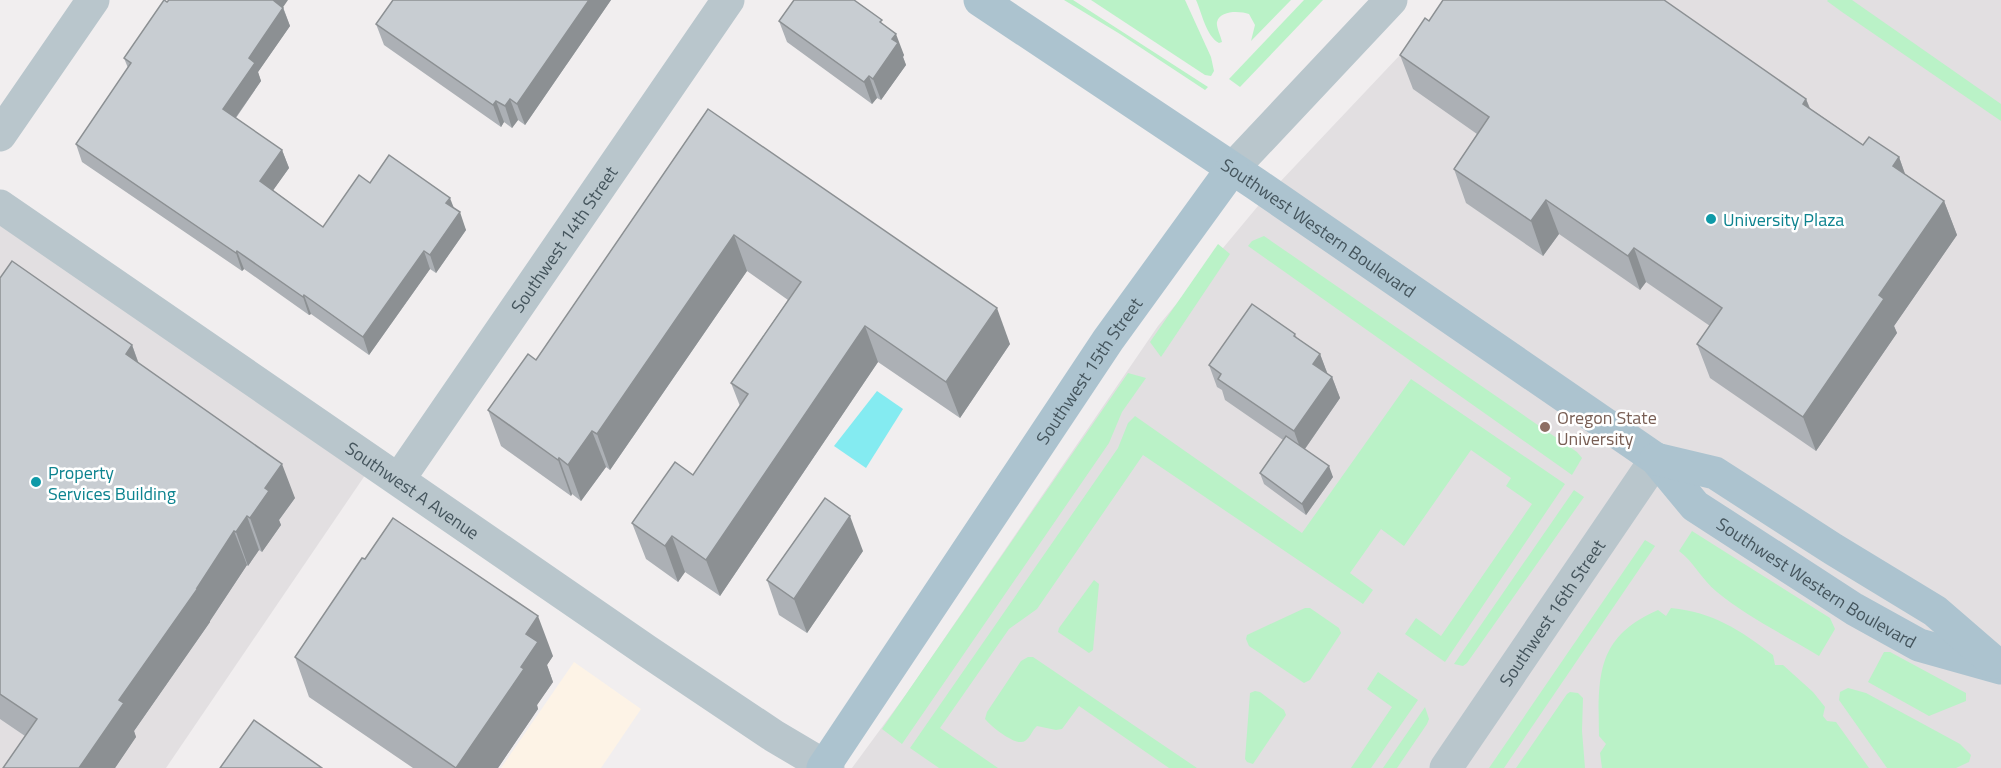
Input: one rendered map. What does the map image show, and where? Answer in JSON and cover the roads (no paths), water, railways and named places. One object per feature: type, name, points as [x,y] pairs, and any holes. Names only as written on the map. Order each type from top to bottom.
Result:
[{"type":"main road","name":"Southwest Western Boulevard","points":[[980,0],[1656,459],[1695,506],[1854,609],[1919,645],[2000,668]]},
{"type":"main road","name":"Southwest 15th Street","points":[[826,767],[1108,340],[1232,169]]},
{"type":"street","points":[[0,135],[93,0]]},
{"type":"street","name":"Southwest 14th Street","points":[[399,479],[728,0]]},
{"type":"street","name":"Southwest 15th Street","points":[[1232,169],[1391,0]]},
{"type":"street","name":"Southwest A Avenue","points":[[0,206],[647,651],[774,736],[826,767]]},
{"type":"street","name":"Southwest 16th Street","points":[[1446,768],[1656,459]]},
{"type":"water","points":[[877,391],[903,409],[866,468],[834,446]]},
{"type":"place","name":"University Plaza","points":[[1711,219]]},
{"type":"place","name":"Oregon State University","points":[[1545,427]]},
{"type":"place","name":"Property Services Building","points":[[36,482]]}]
